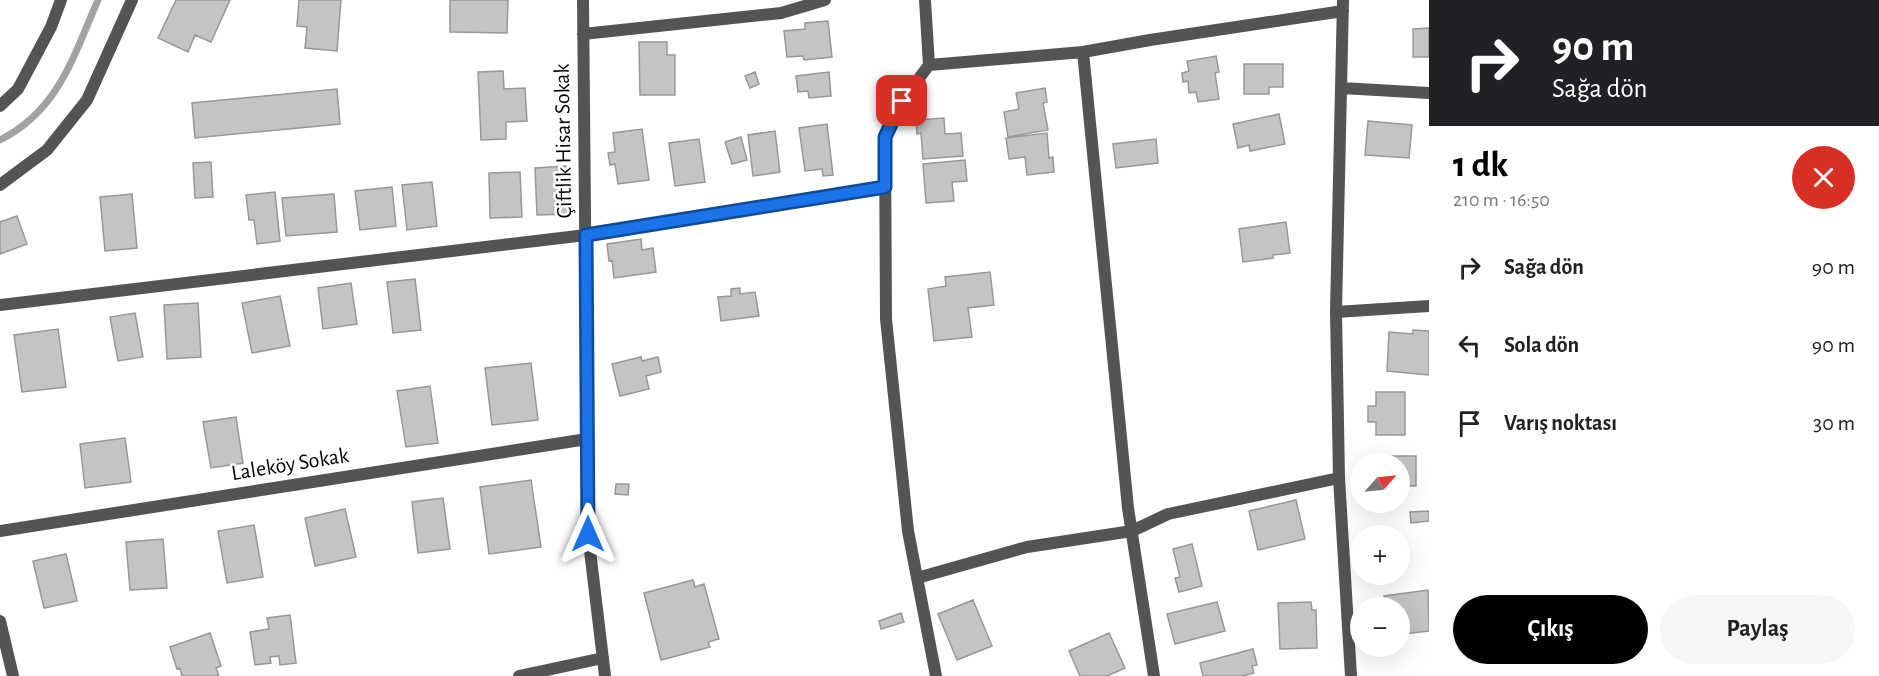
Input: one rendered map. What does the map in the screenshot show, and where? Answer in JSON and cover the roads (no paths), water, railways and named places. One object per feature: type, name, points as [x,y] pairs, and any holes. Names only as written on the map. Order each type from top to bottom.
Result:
[{"type":"street","points":[[0,106],[18,89],[51,27],[61,0]]},
{"type":"street","points":[[0,185],[47,150],[87,100],[132,0]]},
{"type":"street","name":"Çiftlik Hisar Sokak","points":[[583,0],[588,534],[605,676]]},
{"type":"street","points":[[583,34],[781,13],[825,0]]},
{"type":"street","points":[[925,0],[928,65],[902,101],[885,137],[886,319],[908,531],[936,676]]},
{"type":"street","points":[[928,65],[1083,52],[1343,5],[1336,312],[1339,478],[1351,676]]},
{"type":"street","points":[[1083,52],[1132,531],[1154,676]]},
{"type":"street","points":[[1342,88],[1429,93]]},
{"type":"street","points":[[0,305],[586,235],[885,187]]},
{"type":"street","points":[[1336,312],[1429,306]]},
{"type":"street","name":"Laleköy Sokak","points":[[0,531],[587,439]]},
{"type":"street","points":[[917,578],[1027,547],[1132,531],[1168,514],[1339,478]]},
{"type":"street","points":[[0,621],[13,676]]},
{"type":"street","points":[[519,676],[603,658]]},
{"type":"waterway","points":[[0,140],[20,128],[50,98],[72,61],[98,0]]}]
